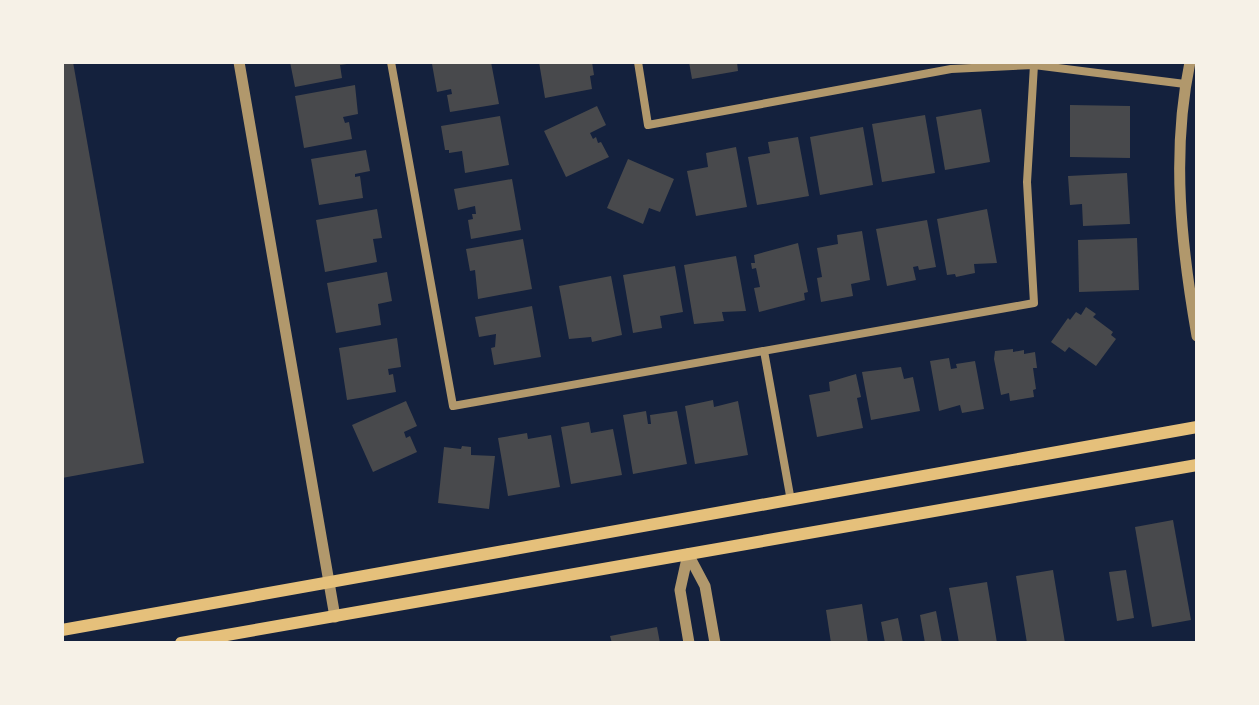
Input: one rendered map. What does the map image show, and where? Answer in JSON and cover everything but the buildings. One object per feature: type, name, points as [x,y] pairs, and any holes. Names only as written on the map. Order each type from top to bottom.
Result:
[{"type":"main road","points":[[62,630],[1197,427]]},
{"type":"main road","points":[[181,643],[1197,465]]},
{"type":"street","points":[[239,62],[335,617]]},
{"type":"street","points":[[391,62],[453,406],[1034,303],[1027,182],[1034,65]]},
{"type":"street","points":[[638,62],[648,125],[951,69],[1034,65],[1185,84]]},
{"type":"street","points":[[1190,62],[1185,84],[1179,158],[1180,207],[1197,336]]},
{"type":"street","points":[[764,351],[791,501]]},
{"type":"street","points":[[688,554],[680,590],[689,643]]},
{"type":"street","points":[[688,554],[705,586],[715,643]]}]
